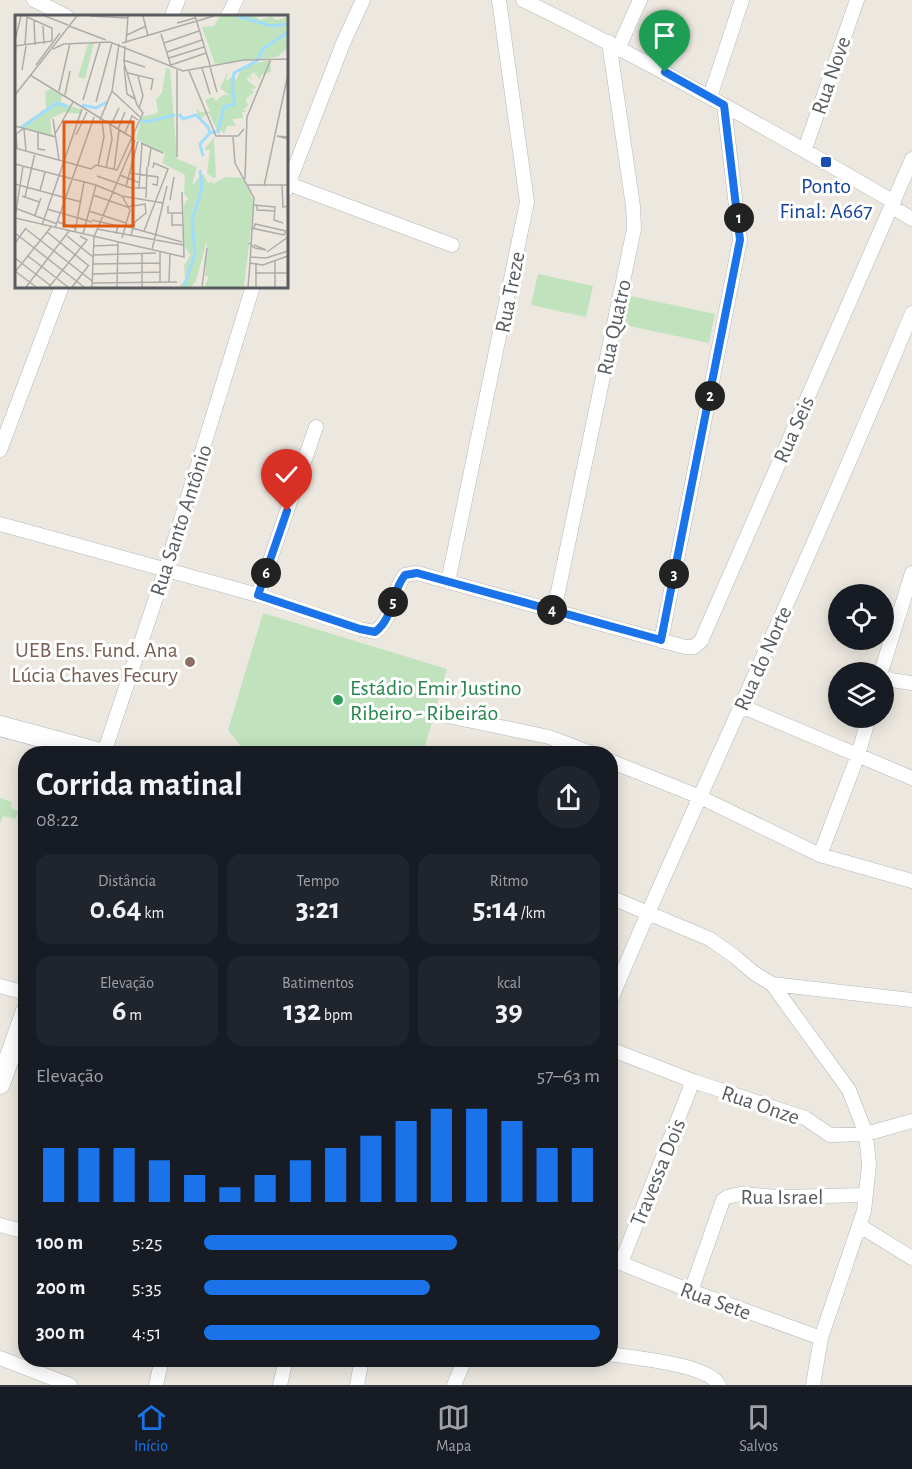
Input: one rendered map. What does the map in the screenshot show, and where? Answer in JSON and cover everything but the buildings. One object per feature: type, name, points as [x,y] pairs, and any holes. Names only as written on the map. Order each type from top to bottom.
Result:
[{"type":"street","points":[[33,0],[64,15]]},
{"type":"street","points":[[172,15],[178,0]]},
{"type":"street","points":[[228,15],[236,0]]},
{"type":"street","points":[[363,0],[344,41],[288,187],[452,244]]},
{"type":"street","name":"Rua Treze","points":[[448,582],[527,202],[499,0]]},
{"type":"street","points":[[523,0],[614,45],[804,149],[893,204],[912,219]]},
{"type":"street","points":[[614,45],[640,0]]},
{"type":"street","points":[[710,97],[742,0]]},
{"type":"street","name":"Rua Nove","points":[[804,149],[857,0]]},
{"type":"street","name":"Rua Quatro","points":[[554,611],[616,305],[634,228],[614,45]]},
{"type":"street","points":[[0,524],[166,568],[375,632],[388,615],[405,575],[417,573],[661,640],[740,240],[724,105]]},
{"type":"street","name":"Rua Seis","points":[[661,640],[685,647],[694,646],[701,641],[912,159]]},
{"type":"street","points":[[0,450],[61,288]]},
{"type":"street","name":"Rua Santo Antônio","points":[[104,746],[166,568],[251,288]]},
{"type":"street","name":"Rua do Norte","points":[[618,983],[872,410],[912,313]]},
{"type":"street","points":[[258,595],[316,427]]},
{"type":"street","points":[[884,662],[912,573]]},
{"type":"street","points":[[894,680],[912,683]]},
{"type":"street","points":[[741,706],[912,777]]},
{"type":"street","points":[[438,714],[549,737],[573,746]]},
{"type":"street","points":[[0,726],[76,746]]},
{"type":"street","points":[[820,855],[858,755],[865,728]]},
{"type":"street","points":[[618,763],[700,797],[820,855],[912,881]]},
{"type":"street","points":[[618,900],[710,939],[772,984],[849,1090],[866,1134],[869,1165],[866,1195],[860,1226],[821,1338],[818,1384]]},
{"type":"street","points":[[772,984],[912,1000]]},
{"type":"street","points":[[0,986],[18,991]]},
{"type":"street","points":[[0,1084],[18,1033]]},
{"type":"street","name":"Rua Onze","points":[[618,1052],[693,1081],[805,1118],[830,1135],[866,1134],[912,1121]]},
{"type":"street","name":"Travessa Dois","points":[[618,1256],[693,1081]]},
{"type":"street","name":"Rua Israel","points":[[691,1291],[723,1200],[727,1197],[740,1194],[780,1197],[866,1195]]},
{"type":"street","points":[[0,1225],[18,1230]]},
{"type":"street","points":[[860,1226],[912,1258]]},
{"type":"street","name":"Rua Sete","points":[[618,1262],[821,1338]]},
{"type":"street","points":[[618,1355],[687,1367],[715,1378],[719,1385]]},
{"type":"street","points":[[0,1358],[18,1365]]},
{"type":"street","points":[[23,1367],[70,1385]]},
{"type":"street","points":[[156,1385],[160,1367]]},
{"type":"street","points":[[280,1385],[284,1367]]},
{"type":"street","points":[[357,1385],[360,1367]]},
{"type":"street","points":[[454,1385],[462,1367]]},
{"type":"green space","points":[[538,274],[593,286],[586,317],[531,305]]},
{"type":"green space","points":[[626,295],[715,314],[709,343],[620,324]]},
{"type":"green space","name":"Estádio Emir Justino Ribeiro - Ribeirão","points":[[263,613],[447,669],[425,746],[240,746],[228,730]]},
{"type":"green space","points":[[0,798],[12,802],[11,808],[18,814],[15,819],[3,816],[0,823]]},
{"type":"place","name":"Ponto Final: A667","points":[[826,162]]},
{"type":"place","name":"UEB Ens. Fund. Ana Lúcia Chaves Fecury","points":[[190,662]]},
{"type":"place","name":"Estádio Emir Justino Ribeiro - Ribeirão","points":[[338,700]]},
{"type":"route","points":[[287,511],[258,595],[375,632],[388,615],[405,575],[417,573],[661,640],[740,240],[724,105],[665,72]]}]
